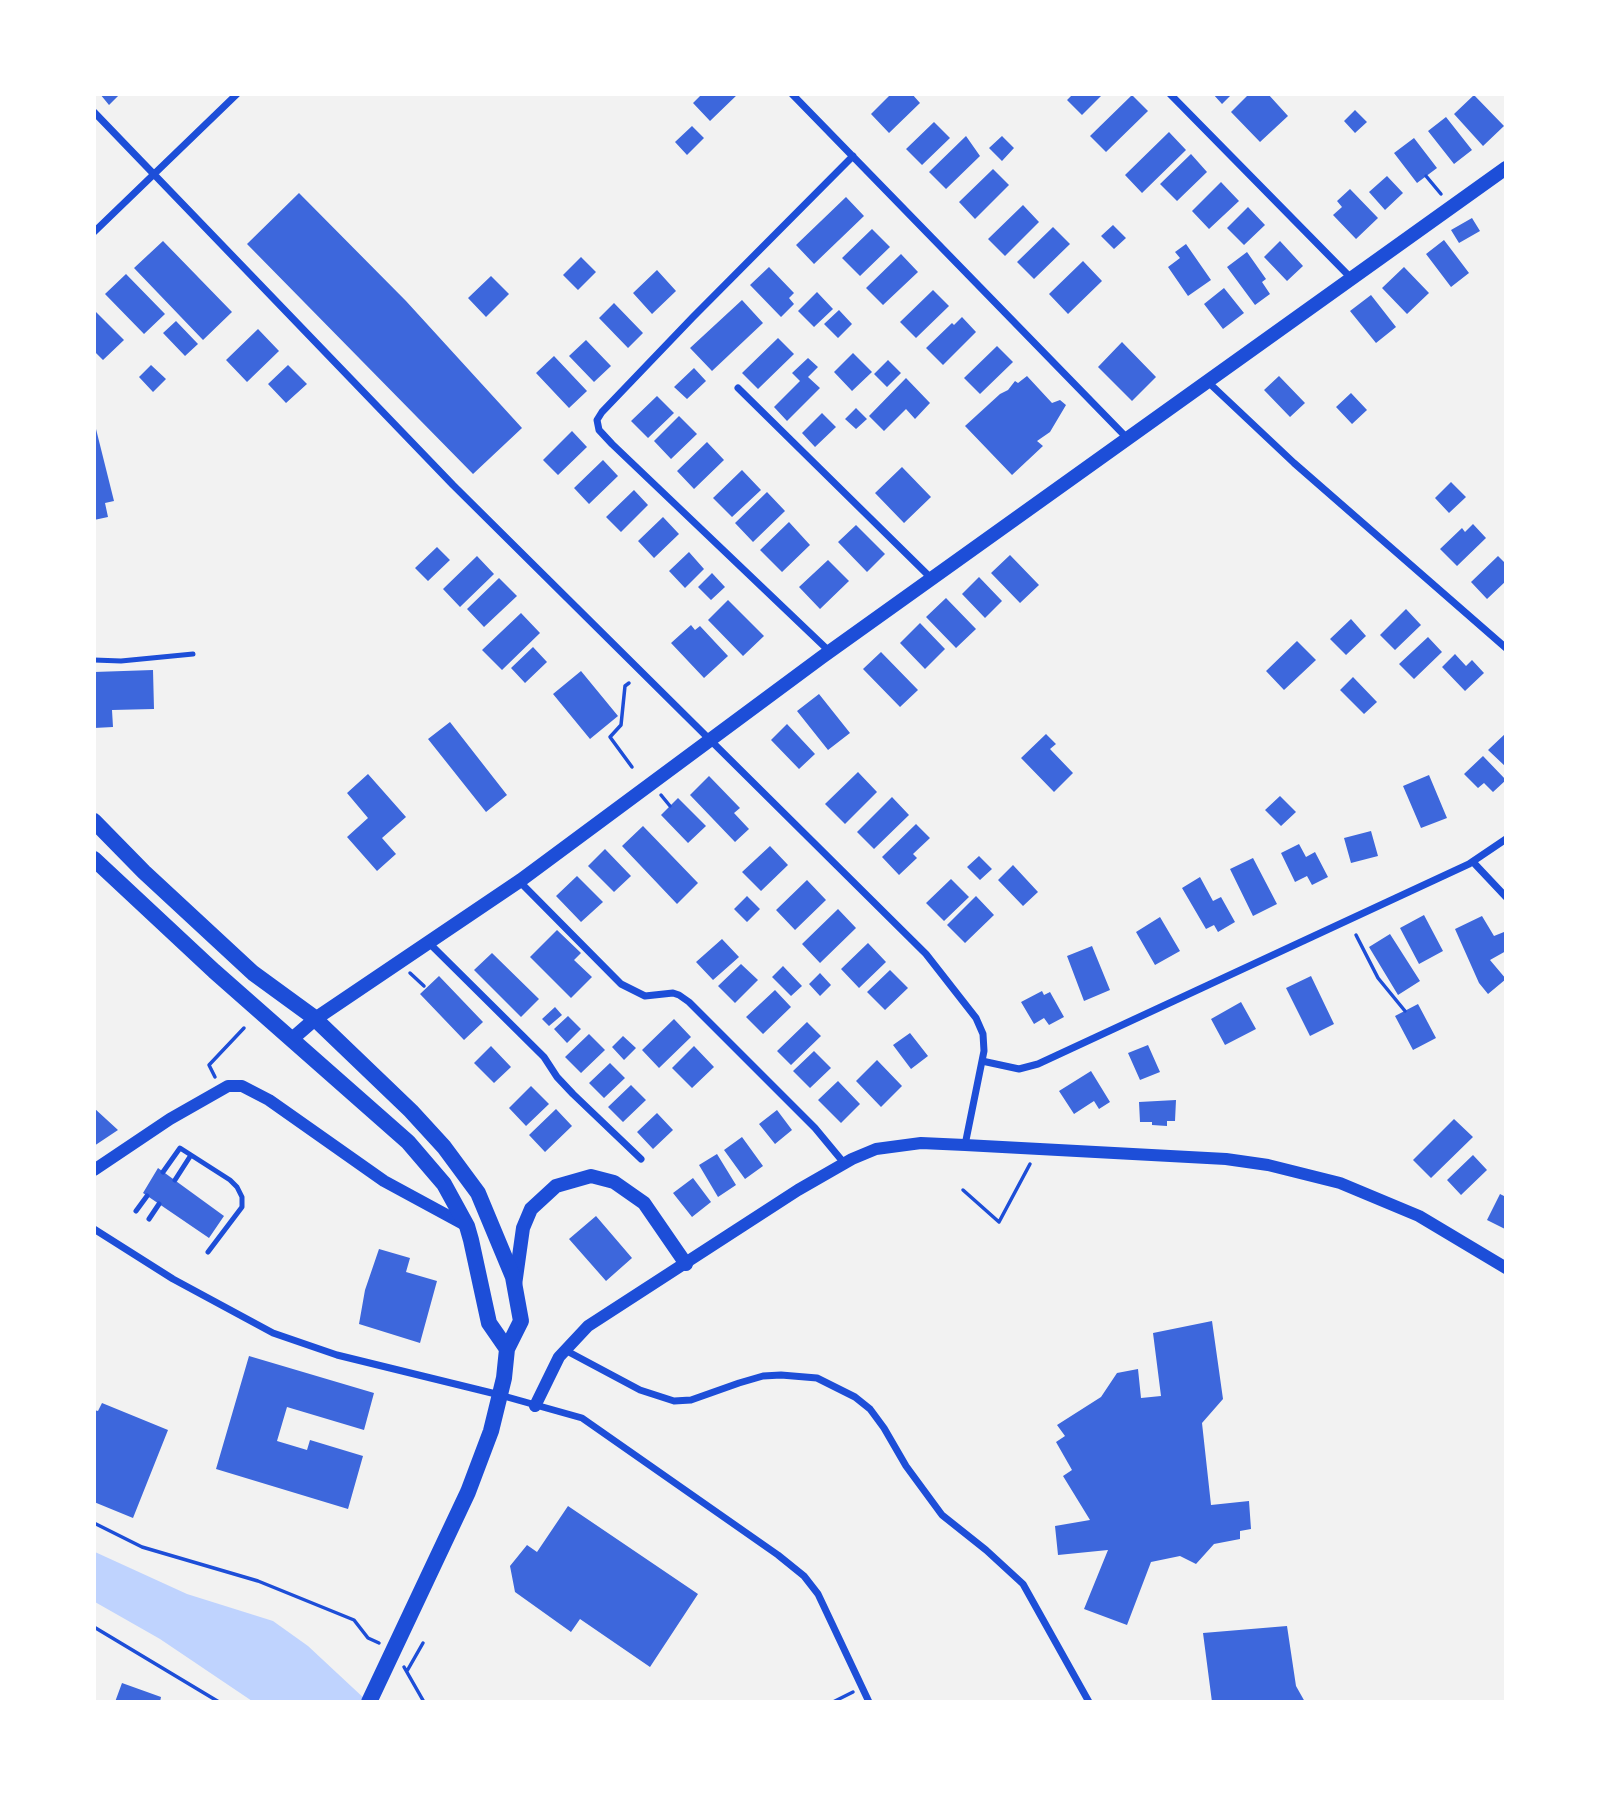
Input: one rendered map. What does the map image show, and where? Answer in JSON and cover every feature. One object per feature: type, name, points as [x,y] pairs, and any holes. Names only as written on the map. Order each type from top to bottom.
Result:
[{"type":"highway","points":[[94,821],[144,872],[254,973],[315,1019],[411,1111],[444,1147],[478,1193],[515,1287],[520,1321],[507,1349],[504,1378],[491,1431],[468,1492],[369,1702]]},
{"type":"highway","points":[[94,859],[194,953],[408,1142],[444,1184],[467,1226],[489,1323],[507,1349]]},
{"type":"main road","points":[[292,1039],[315,1019],[519,881],[829,652],[1506,168]]},
{"type":"main road","points":[[515,1287],[523,1228],[531,1209],[556,1186],[591,1176],[614,1182],[635,1195],[650,1211],[686,1264]]},
{"type":"street","points":[[94,232],[237,94]]},
{"type":"street","points":[[792,94],[1127,438]]},
{"type":"street","points":[[1170,94],[1352,279]]},
{"type":"street","points":[[94,112],[453,485],[926,954],[976,1018],[983,1034],[985,1051],[965,1144]]},
{"type":"street","points":[[829,652],[612,444],[600,430],[597,420],[601,412],[683,327],[853,156]]},
{"type":"street","points":[[1208,382],[1294,463],[1506,648]]},
{"type":"street","points":[[738,388],[932,578]]},
{"type":"street","points":[[982,1061],[1019,1069],[1038,1065],[1473,862],[1506,839]]},
{"type":"street","points":[[1473,862],[1506,897]]},
{"type":"street","points":[[519,881],[621,984],[645,996],[673,993],[689,1002],[815,1128],[844,1163]]},
{"type":"street","points":[[428,942],[544,1057],[557,1077],[573,1094],[641,1159]]},
{"type":"street","points":[[94,1170],[170,1119],[228,1086],[242,1086],[269,1100],[384,1181],[467,1226]]},
{"type":"street","points":[[541,1408],[546,1380],[565,1350],[588,1326],[798,1190],[844,1163],[876,1149],[921,1143],[965,1144],[1226,1159],[1306,1172],[1419,1216],[1506,1268]]},
{"type":"street","points":[[94,1229],[173,1279],[273,1333],[337,1355],[582,1418],[804,1576],[818,1594],[869,1702]]},
{"type":"street","points":[[565,1350],[640,1390],[674,1401],[691,1400],[763,1376],[782,1375],[817,1378],[855,1397],[870,1409],[906,1466],[942,1515],[1023,1584],[1089,1702]]},
{"type":"lane","points":[[94,660],[193,654]]},
{"type":"lane","points":[[163,1172],[180,1148],[230,1180],[242,1197],[242,1207],[208,1252]]},
{"type":"lane","points":[[175,1180],[191,1155]]},
{"type":"lane","points":[[136,1211],[147,1196]]},
{"type":"lane","points":[[149,1219],[159,1204]]},
{"type":"path","points":[[1426,176],[1440,194]]},
{"type":"path","points":[[629,683],[625,686],[621,725],[610,737],[632,767]]},
{"type":"path","points":[[657,791],[670,806]]},
{"type":"path","points":[[1356,935],[1377,978],[1405,1011]]},
{"type":"path","points":[[406,969],[424,986]]},
{"type":"path","points":[[209,1065],[244,1028]]},
{"type":"path","points":[[963,1190],[999,1222],[1030,1164]]},
{"type":"path","points":[[94,1523],[142,1547],[258,1581],[354,1620],[368,1638]]},
{"type":"path","points":[[94,1627],[219,1702]]},
{"type":"path","points":[[422,1643],[407,1671],[424,1702]]},
{"type":"path","points":[[833,1702],[863,1688]]},
{"type":"water","points":[[95,1552],[187,1594],[273,1621],[308,1646],[367,1701],[252,1701],[160,1639],[95,1602]]},
{"type":"building","points":[[100,94],[120,94],[109,105]]},
{"type":"building","points":[[702,94],[738,94],[710,121],[693,103]]},
{"type":"building","points":[[891,94],[912,94],[920,103],[889,133],[871,114]]},
{"type":"building","points":[[1073,94],[1103,94],[1082,115],[1067,100]]},
{"type":"building","points":[[1213,94],[1232,94],[1222,104]]},
{"type":"building","points":[[1249,94],[1268,94],[1288,116],[1260,142],[1231,112]]},
{"type":"building","points":[[1132,95],[1148,111],[1106,152],[1090,136]]},
{"type":"building","points":[[1474,95],[1504,126],[1483,146],[1454,114]]},
{"type":"building","points":[[1355,110],[1367,122],[1355,133],[1344,121]]},
{"type":"building","points":[[1446,117],[1472,150],[1454,164],[1428,131]]},
{"type":"building","points":[[934,122],[950,138],[922,165],[906,149]]},
{"type":"building","points":[[692,126],[704,138],[687,155],[675,142]]},
{"type":"building","points":[[1169,132],[1186,150],[1142,193],[1125,175]]},
{"type":"building","points":[[966,136],[980,156],[946,189],[929,172]]},
{"type":"building","points":[[1002,136],[1014,148],[1002,161],[989,148]]},
{"type":"building","points":[[1414,138],[1437,168],[1417,183],[1394,153]]},
{"type":"building","points":[[1191,154],[1207,172],[1177,201],[1160,184]]},
{"type":"building","points":[[993,169],[1009,185],[975,219],[959,202]]},
{"type":"building","points":[[1387,176],[1403,193],[1385,210],[1369,192]]},
{"type":"building","points":[[1221,182],[1239,201],[1209,229],[1192,211]]},
{"type":"building","points":[[1350,189],[1378,218],[1356,239],[1333,215],[1342,207],[1337,201]]},
{"type":"building","points":[[299,193],[406,301],[522,428],[473,474],[247,244]]},
{"type":"building","points":[[846,197],[864,216],[814,264],[796,245]]},
{"type":"building","points":[[1023,205],[1039,222],[1005,256],[988,239]]},
{"type":"building","points":[[1248,207],[1265,225],[1244,245],[1227,228]]},
{"type":"building","points":[[1472,218],[1480,231],[1459,243],[1451,230]]},
{"type":"building","points":[[1113,225],[1126,238],[1114,249],[1101,236]]},
{"type":"building","points":[[1053,227],[1070,244],[1034,279],[1017,262]]},
{"type":"building","points":[[872,229],[890,247],[860,276],[842,258]]},
{"type":"building","points":[[1444,240],[1469,273],[1451,287],[1426,254]]},
{"type":"building","points":[[163,241],[232,312],[203,340],[134,268]]},
{"type":"building","points":[[1280,241],[1303,266],[1287,281],[1264,257]]},
{"type":"building","points":[[1186,244],[1211,280],[1188,296],[1168,267],[1180,258],[1175,252]]},
{"type":"building","points":[[1247,252],[1266,279],[1262,282],[1270,294],[1255,305],[1227,267]]},
{"type":"building","points":[[901,254],[918,272],[883,305],[866,288]]},
{"type":"building","points":[[581,257],[596,272],[578,290],[563,275]]},
{"type":"building","points":[[1083,261],[1102,281],[1068,314],[1049,294]]},
{"type":"building","points":[[769,267],[794,293],[789,298],[794,304],[781,317],[750,285]]},
{"type":"building","points":[[1404,267],[1429,293],[1407,314],[1382,288]]},
{"type":"building","points":[[657,270],[676,291],[652,314],[633,293]]},
{"type":"building","points":[[126,274],[165,314],[144,334],[105,294]]},
{"type":"building","points":[[491,276],[509,294],[486,317],[468,298]]},
{"type":"building","points":[[1224,288],[1244,313],[1223,329],[1204,304]]},
{"type":"building","points":[[933,290],[949,306],[916,338],[900,322]]},
{"type":"building","points":[[817,292],[833,309],[814,327],[798,311]]},
{"type":"building","points":[[1371,295],[1396,327],[1376,343],[1350,311]]},
{"type":"building","points":[[742,300],[763,323],[712,371],[690,348]]},
{"type":"building","points":[[614,303],[643,333],[628,348],[599,318]]},
{"type":"building","points":[[94,310],[124,340],[103,360],[94,351]]},
{"type":"building","points":[[839,310],[852,324],[838,338],[824,324]]},
{"type":"building","points":[[962,317],[976,332],[943,365],[926,348]]},
{"type":"building","points":[[176,321],[198,344],[185,356],[163,333]]},
{"type":"building","points":[[258,329],[279,351],[247,382],[226,360]]},
{"type":"building","points":[[778,338],[794,354],[758,389],[742,373]]},
{"type":"building","points":[[586,340],[611,366],[594,382],[569,356]]},
{"type":"building","points":[[1122,342],[1156,377],[1132,401],[1098,367]]},
{"type":"building","points":[[997,346],[1013,362],[980,394],[964,378]]},
{"type":"building","points":[[853,353],[872,372],[852,391],[834,372]]},
{"type":"building","points":[[554,356],[587,391],[569,408],[536,373]]},
{"type":"building","points":[[808,358],[818,367],[808,377],[820,388],[787,421],[774,407],[800,381],[792,373]]},
{"type":"building","points":[[888,360],[901,373],[887,387],[874,374]]},
{"type":"building","points":[[151,365],[166,379],[153,392],[139,377]]},
{"type":"building","points":[[288,365],[307,384],[286,403],[268,384]]},
{"type":"building","points":[[694,368],[706,381],[687,399],[674,387]]},
{"type":"building","points":[[1027,376],[1052,403],[1060,400],[1066,405],[1050,432],[1037,441],[1043,446],[1012,475],[965,426],[1015,381],[1018,383]]},
{"type":"building","points":[[1279,376],[1305,403],[1290,417],[1264,390]]},
{"type":"building","points":[[906,378],[930,403],[915,419],[906,409],[884,431],[869,416]]},
{"type":"building","points":[[1351,393],[1367,410],[1352,424],[1336,407]]},
{"type":"building","points":[[657,396],[674,413],[648,438],[631,421]]},
{"type":"building","points":[[856,408],[867,419],[856,429],[845,419]]},
{"type":"building","points":[[822,413],[836,427],[815,447],[802,433]]},
{"type":"building","points":[[679,416],[697,434],[671,459],[654,441]]},
{"type":"building","points":[[94,421],[114,501],[105,503],[108,517],[94,520]]},
{"type":"building","points":[[572,431],[587,447],[558,475],[543,460]]},
{"type":"building","points":[[707,442],[724,460],[694,489],[677,471]]},
{"type":"building","points":[[603,460],[618,476],[589,504],[574,488]]},
{"type":"building","points":[[902,467],[931,497],[904,523],[875,493]]},
{"type":"building","points":[[742,470],[761,490],[732,517],[713,498]]},
{"type":"building","points":[[1451,482],[1466,497],[1449,513],[1435,498]]},
{"type":"building","points":[[634,490],[648,505],[621,532],[606,517]]},
{"type":"building","points":[[767,492],[785,511],[753,542],[735,523]]},
{"type":"building","points":[[663,517],[679,534],[654,558],[638,541]]},
{"type":"building","points":[[789,522],[810,545],[782,572],[760,550]]},
{"type":"building","points":[[1473,524],[1486,538],[1457,566],[1440,549],[1462,528],[1465,532]]},
{"type":"building","points":[[856,525],[885,554],[867,572],[838,542]]},
{"type":"building","points":[[437,547],[450,560],[428,581],[415,568]]},
{"type":"building","points":[[689,552],[704,569],[685,588],[669,571]]},
{"type":"building","points":[[1010,555],[1039,585],[1020,603],[991,573]]},
{"type":"building","points":[[477,556],[494,574],[460,607],[443,589]]},
{"type":"building","points":[[1498,556],[1506,564],[1506,581],[1487,599],[1471,582]]},
{"type":"building","points":[[828,560],[849,581],[820,609],[799,587]]},
{"type":"building","points":[[712,573],[725,587],[711,600],[698,587]]},
{"type":"building","points":[[979,577],[1002,601],[985,618],[962,594]]},
{"type":"building","points":[[499,578],[517,596],[484,627],[467,609]]},
{"type":"building","points":[[946,598],[976,629],[956,648],[926,617]]},
{"type":"building","points":[[728,600],[764,636],[743,656],[708,620]]},
{"type":"building","points":[[1406,609],[1421,625],[1395,650],[1380,635]]},
{"type":"building","points":[[521,613],[540,633],[502,670],[482,650]]},
{"type":"building","points":[[1351,619],[1366,636],[1346,655],[1330,639]]},
{"type":"building","points":[[920,623],[945,649],[925,669],[900,643]]},
{"type":"building","points":[[691,625],[695,630],[700,626],[728,656],[704,678],[671,643]]},
{"type":"building","points":[[1428,637],[1442,652],[1414,679],[1399,664]]},
{"type":"building","points":[[1297,641],[1316,660],[1284,690],[1266,671]]},
{"type":"building","points":[[533,647],[547,662],[525,683],[511,668]]},
{"type":"building","points":[[881,652],[918,690],[900,707],[863,669]]},
{"type":"building","points":[[1455,654],[1466,666],[1472,660],[1484,673],[1465,691],[1442,667]]},
{"type":"building","points":[[153,670],[154,709],[112,710],[113,727],[94,728],[94,672]]},
{"type":"building","points":[[581,671],[618,716],[590,739],[553,694]]},
{"type":"building","points":[[1353,677],[1377,702],[1364,714],[1340,690]]},
{"type":"building","points":[[819,694],[850,733],[828,750],[797,711]]},
{"type":"building","points":[[450,722],[507,795],[486,812],[428,739]]},
{"type":"building","points":[[787,724],[815,754],[799,769],[771,740]]},
{"type":"building","points":[[1506,733],[1506,767],[1488,750]]},
{"type":"building","points":[[1046,734],[1056,744],[1050,749],[1073,773],[1054,792],[1021,758]]},
{"type":"building","points":[[1483,756],[1506,780],[1493,792],[1484,783],[1478,788],[1464,774]]},
{"type":"building","points":[[858,772],[877,792],[845,824],[825,804]]},
{"type":"building","points":[[368,774],[406,817],[382,838],[396,854],[377,871],[347,837],[368,818],[347,793]]},
{"type":"building","points":[[1429,775],[1447,818],[1421,828],[1403,786]]},
{"type":"building","points":[[709,776],[740,808],[734,813],[749,829],[735,842],[690,795]]},
{"type":"building","points":[[1280,796],[1296,812],[1281,826],[1265,810]]},
{"type":"building","points":[[892,797],[909,815],[874,849],[857,832]]},
{"type":"building","points":[[678,798],[706,826],[688,843],[661,815]]},
{"type":"building","points":[[916,824],[930,838],[913,854],[917,858],[899,875],[882,857]]},
{"type":"building","points":[[643,826],[698,883],[677,904],[622,846]]},
{"type":"building","points":[[1371,831],[1378,856],[1351,863],[1344,838]]},
{"type":"building","points":[[1299,844],[1306,857],[1315,852],[1328,877],[1312,885],[1307,876],[1295,882],[1281,853]]},
{"type":"building","points":[[770,846],[788,865],[761,891],[742,872]]},
{"type":"building","points":[[605,849],[631,876],[614,892],[588,866]]},
{"type":"building","points":[[979,856],[992,869],[980,880],[967,867]]},
{"type":"building","points":[[1253,858],[1277,904],[1253,916],[1230,869]]},
{"type":"building","points":[[1013,865],[1038,892],[1023,906],[998,880]]},
{"type":"building","points":[[577,876],[603,902],[581,922],[556,896]]},
{"type":"building","points":[[1200,877],[1213,901],[1221,897],[1235,922],[1218,932],[1214,925],[1206,929],[1182,888]]},
{"type":"building","points":[[951,879],[969,897],[944,921],[926,903]]},
{"type":"building","points":[[807,880],[826,900],[795,930],[776,910]]},
{"type":"building","points":[[747,896],[760,909],[747,922],[734,909]]},
{"type":"building","points":[[976,896],[994,915],[965,943],[947,925]]},
{"type":"building","points":[[838,909],[856,928],[820,963],[802,944]]},
{"type":"building","points":[[1424,915],[1443,951],[1419,964],[1400,928]]},
{"type":"building","points":[[1482,916],[1494,936],[1504,932],[1506,935],[1506,951],[1490,960],[1506,979],[1488,994],[1479,983],[1455,929]]},
{"type":"building","points":[[1160,917],[1180,951],[1155,965],[1136,932]]},
{"type":"building","points":[[557,930],[581,953],[574,960],[592,977],[571,998],[530,957]]},
{"type":"building","points":[[1390,934],[1420,981],[1398,995],[1369,947]]},
{"type":"building","points":[[722,939],[739,957],[713,980],[696,962]]},
{"type":"building","points":[[868,943],[886,962],[859,988],[841,969]]},
{"type":"building","points":[[1092,946],[1110,990],[1084,1001],[1067,956]]},
{"type":"building","points":[[492,953],[539,999],[521,1017],[474,970]]},
{"type":"building","points":[[741,964],[758,980],[735,1003],[718,986]]},
{"type":"building","points":[[783,966],[802,986],[791,996],[772,977]]},
{"type":"building","points":[[890,970],[908,988],[885,1010],[867,992]]},
{"type":"building","points":[[820,973],[831,985],[820,996],[809,984]]},
{"type":"building","points":[[439,976],[483,1022],[464,1040],[420,994]]},
{"type":"building","points":[[1311,976],[1334,1024],[1310,1036],[1286,988]]},
{"type":"building","points":[[775,990],[791,1007],[763,1034],[746,1017]]},
{"type":"building","points":[[1042,991],[1044,995],[1050,992],[1064,1017],[1049,1025],[1044,1018],[1034,1024],[1021,1002]]},
{"type":"building","points":[[1241,1002],[1256,1029],[1225,1045],[1211,1019]]},
{"type":"building","points":[[1418,1004],[1436,1038],[1413,1050],[1395,1016]]},
{"type":"building","points":[[555,1007],[562,1015],[549,1026],[542,1019]]},
{"type":"building","points":[[568,1016],[581,1029],[567,1043],[554,1029]]},
{"type":"building","points":[[674,1019],[691,1037],[659,1068],[642,1050]]},
{"type":"building","points":[[807,1022],[821,1036],[791,1065],[777,1051]]},
{"type":"building","points":[[910,1033],[928,1056],[911,1069],[893,1045]]},
{"type":"building","points":[[589,1034],[605,1050],[581,1073],[565,1057]]},
{"type":"building","points":[[623,1036],[636,1048],[624,1060],[612,1047]]},
{"type":"building","points":[[1148,1045],[1160,1072],[1140,1080],[1128,1053]]},
{"type":"building","points":[[491,1046],[511,1067],[494,1083],[474,1063]]},
{"type":"building","points":[[694,1046],[714,1067],[692,1088],[672,1068]]},
{"type":"building","points":[[814,1051],[831,1068],[810,1088],[793,1071]]},
{"type":"building","points":[[877,1060],[902,1086],[881,1107],[856,1081]]},
{"type":"building","points":[[610,1063],[625,1078],[604,1098],[589,1083]]},
{"type":"building","points":[[1091,1071],[1110,1102],[1099,1109],[1094,1101],[1074,1114],[1059,1091]]},
{"type":"building","points":[[838,1081],[860,1104],[841,1123],[818,1100]]},
{"type":"building","points":[[631,1085],[646,1100],[623,1122],[608,1107]]},
{"type":"building","points":[[531,1086],[549,1104],[526,1126],[509,1108]]},
{"type":"building","points":[[1176,1100],[1175,1121],[1167,1121],[1167,1126],[1140,1122],[1139,1102]]},
{"type":"building","points":[[94,1108],[118,1130],[94,1146]]},
{"type":"building","points":[[556,1109],[572,1126],[545,1152],[529,1135]]},
{"type":"building","points":[[777,1110],[792,1130],[775,1144],[759,1124]]},
{"type":"building","points":[[657,1113],[673,1130],[653,1149],[637,1132]]},
{"type":"building","points":[[1454,1119],[1473,1137],[1431,1178],[1413,1160]]},
{"type":"building","points":[[742,1137],[763,1166],[745,1179],[724,1150]]},
{"type":"building","points":[[717,1154],[736,1185],[718,1197],[699,1165]]},
{"type":"building","points":[[1473,1155],[1487,1170],[1461,1195],[1447,1180]]},
{"type":"building","points":[[158,1168],[224,1216],[209,1238],[143,1193]]},
{"type":"building","points":[[693,1178],[711,1202],[692,1217],[673,1193]]},
{"type":"building","points":[[1500,1194],[1506,1197],[1505,1229],[1487,1220]]},
{"type":"building","points":[[596,1216],[632,1258],[606,1281],[569,1239]]},
{"type":"building","points":[[379,1249],[410,1258],[406,1272],[437,1281],[420,1343],[359,1324],[365,1290]]},
{"type":"building","points":[[1212,1321],[1223,1399],[1202,1423],[1211,1505],[1249,1501],[1251,1529],[1240,1531],[1240,1539],[1214,1544],[1196,1564],[1180,1556],[1151,1562],[1127,1625],[1084,1609],[1108,1550],[1058,1555],[1055,1526],[1090,1520],[1063,1476],[1072,1470],[1056,1442],[1065,1436],[1057,1425],[1101,1397],[1117,1373],[1138,1369],[1141,1398],[1161,1396],[1153,1333]]},
{"type":"building","points":[[249,1356],[374,1393],[364,1430],[287,1407],[277,1441],[307,1450],[310,1440],[363,1456],[348,1509],[216,1469]]},
{"type":"building","points":[[102,1403],[168,1430],[133,1518],[94,1502],[94,1410],[98,1411]]},
{"type":"building","points":[[568,1506],[698,1594],[650,1667],[580,1619],[571,1632],[515,1592],[510,1566],[527,1545],[537,1552]]},
{"type":"building","points":[[1287,1626],[1296,1686],[1305,1702],[1212,1702],[1203,1633]]},
{"type":"building","points":[[122,1683],[161,1697],[160,1702],[115,1702]]}]
